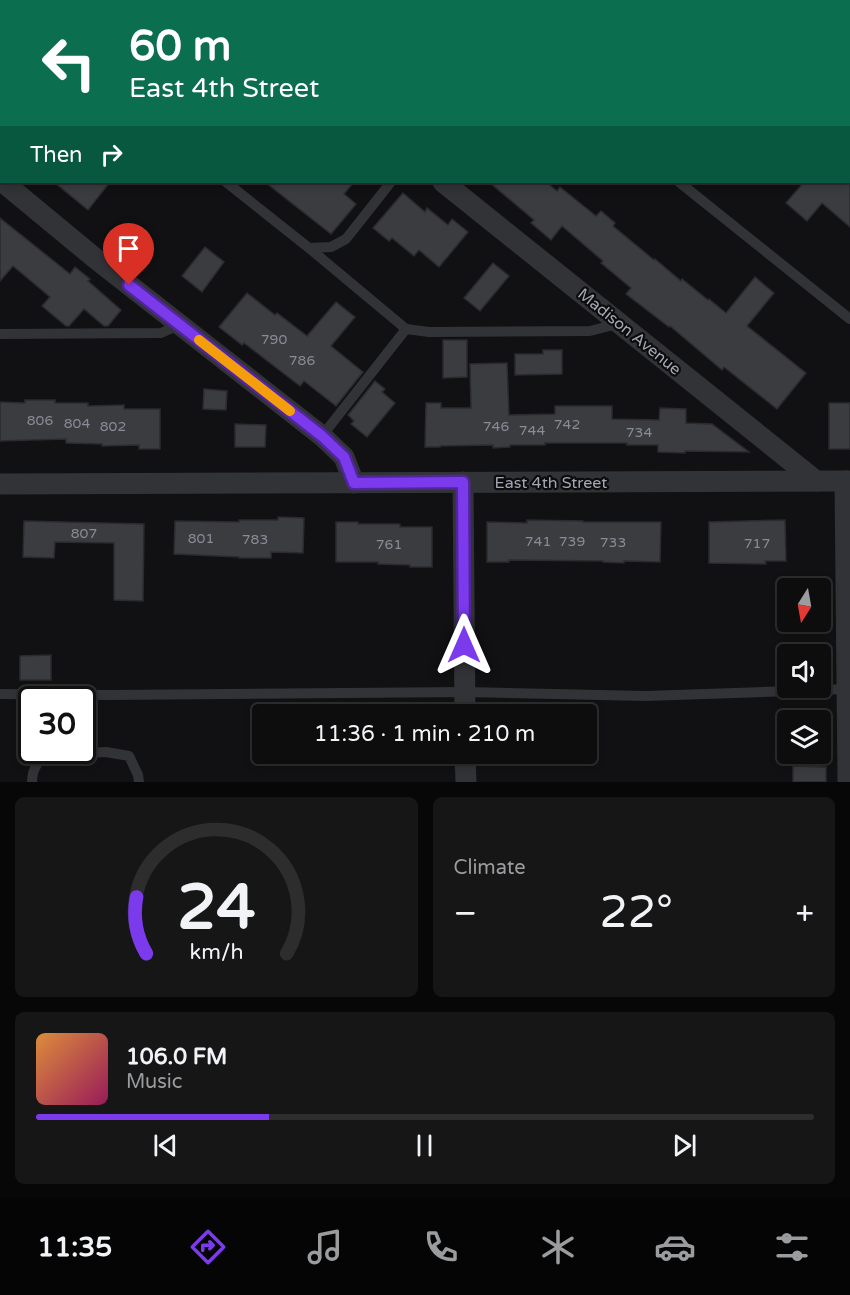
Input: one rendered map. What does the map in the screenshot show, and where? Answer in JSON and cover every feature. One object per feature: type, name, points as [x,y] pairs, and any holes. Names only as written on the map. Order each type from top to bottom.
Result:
[{"type":"street","points":[[5,183],[96,259],[322,436],[344,457],[354,483]]},
{"type":"street","name":"Madison Avenue","points":[[444,183],[816,481]]},
{"type":"street","points":[[847,481],[848,782]]},
{"type":"street","name":"East 4th Street","points":[[0,484],[847,481]]},
{"type":"street","points":[[463,482],[465,704]]},
{"type":"street","points":[[465,764],[465,782]]},
{"type":"lane","points":[[227,183],[406,329],[429,332],[590,331],[621,323]]},
{"type":"lane","points":[[309,248],[330,247],[345,239],[390,183]]},
{"type":"lane","points":[[680,183],[850,319]]},
{"type":"lane","points":[[0,334],[161,333],[179,325]]},
{"type":"lane","points":[[322,436],[406,329]]},
{"type":"lane","points":[[0,694],[465,692],[646,696],[848,689]]},
{"type":"lane","points":[[32,782],[32,774],[38,760],[46,755],[106,752],[129,756],[139,782]]},
{"type":"building","points":[[55,183],[109,183],[88,210]]},
{"type":"building","points":[[266,183],[353,183],[344,194],[356,204],[331,234]]},
{"type":"building","points":[[490,183],[547,183],[557,191],[560,187],[596,216],[601,211],[615,223],[613,226],[654,260],[726,313],[755,277],[774,293],[747,326],[806,373],[777,409],[724,367],[722,370],[670,326],[626,294],[631,288],[562,226],[551,240],[531,223],[534,220]]},
{"type":"building","points":[[803,183],[850,183],[850,227],[822,203],[807,221],[786,203]]},
{"type":"building","points":[[403,193],[425,212],[427,208],[448,225],[452,219],[468,232],[439,267],[419,250],[414,256],[392,238],[389,241],[373,228]]},
{"type":"building","points":[[0,218],[70,274],[75,267],[121,310],[108,326],[104,326],[84,309],[69,326],[66,326],[42,306],[50,297],[13,266],[0,281]]},
{"type":"building","points":[[205,247],[224,262],[202,292],[182,276]]},
{"type":"building","points":[[493,263],[509,276],[480,311],[464,298]]},
{"type":"building","points":[[247,293],[307,336],[336,302],[355,317],[331,346],[363,372],[336,406],[304,381],[300,386],[219,327]]},
{"type":"building","points":[[443,340],[467,340],[467,377],[443,378]]},
{"type":"building","points":[[543,350],[562,350],[562,374],[515,375],[515,354],[543,354]]},
{"type":"building","points":[[507,363],[509,415],[555,414],[555,406],[612,406],[612,419],[659,420],[660,408],[686,409],[686,423],[712,424],[749,452],[658,452],[658,445],[627,445],[627,443],[545,443],[545,445],[510,445],[510,447],[493,448],[493,445],[425,447],[426,403],[441,403],[441,408],[471,408],[470,364]]},
{"type":"building","points":[[375,381],[385,389],[382,392],[395,403],[367,437],[351,424],[354,421],[348,415]]},
{"type":"building","points":[[204,389],[227,391],[226,410],[203,409]]},
{"type":"building","points":[[25,400],[88,403],[88,406],[124,405],[124,409],[160,409],[160,449],[139,449],[139,445],[102,446],[102,444],[66,443],[66,439],[0,441],[0,402],[25,403]]},
{"type":"building","points":[[829,403],[850,403],[850,449],[829,449]]},
{"type":"building","points":[[235,424],[266,425],[265,447],[235,447]]},
{"type":"building","points":[[278,517],[304,518],[303,553],[271,552],[271,558],[174,554],[175,521],[239,522],[239,520],[278,520]]},
{"type":"building","points":[[527,520],[661,522],[660,562],[509,560],[509,562],[487,562],[487,522],[527,523]]},
{"type":"building","points":[[785,520],[786,561],[765,561],[766,564],[709,563],[709,522]]},
{"type":"building","points":[[24,521],[144,524],[143,601],[114,600],[114,543],[55,542],[54,558],[23,557]]},
{"type":"building","points":[[336,522],[432,527],[432,567],[410,567],[410,565],[378,564],[378,562],[336,562]]},
{"type":"building","points":[[51,655],[51,680],[20,680],[20,656]]},
{"type":"building","points":[[793,766],[826,767],[826,782],[793,782]]},
{"type":"slow traffic","points":[[199,340],[290,411]]},
{"type":"route","points":[[129,285],[322,436],[344,457],[354,483],[463,482],[464,645]]}]
